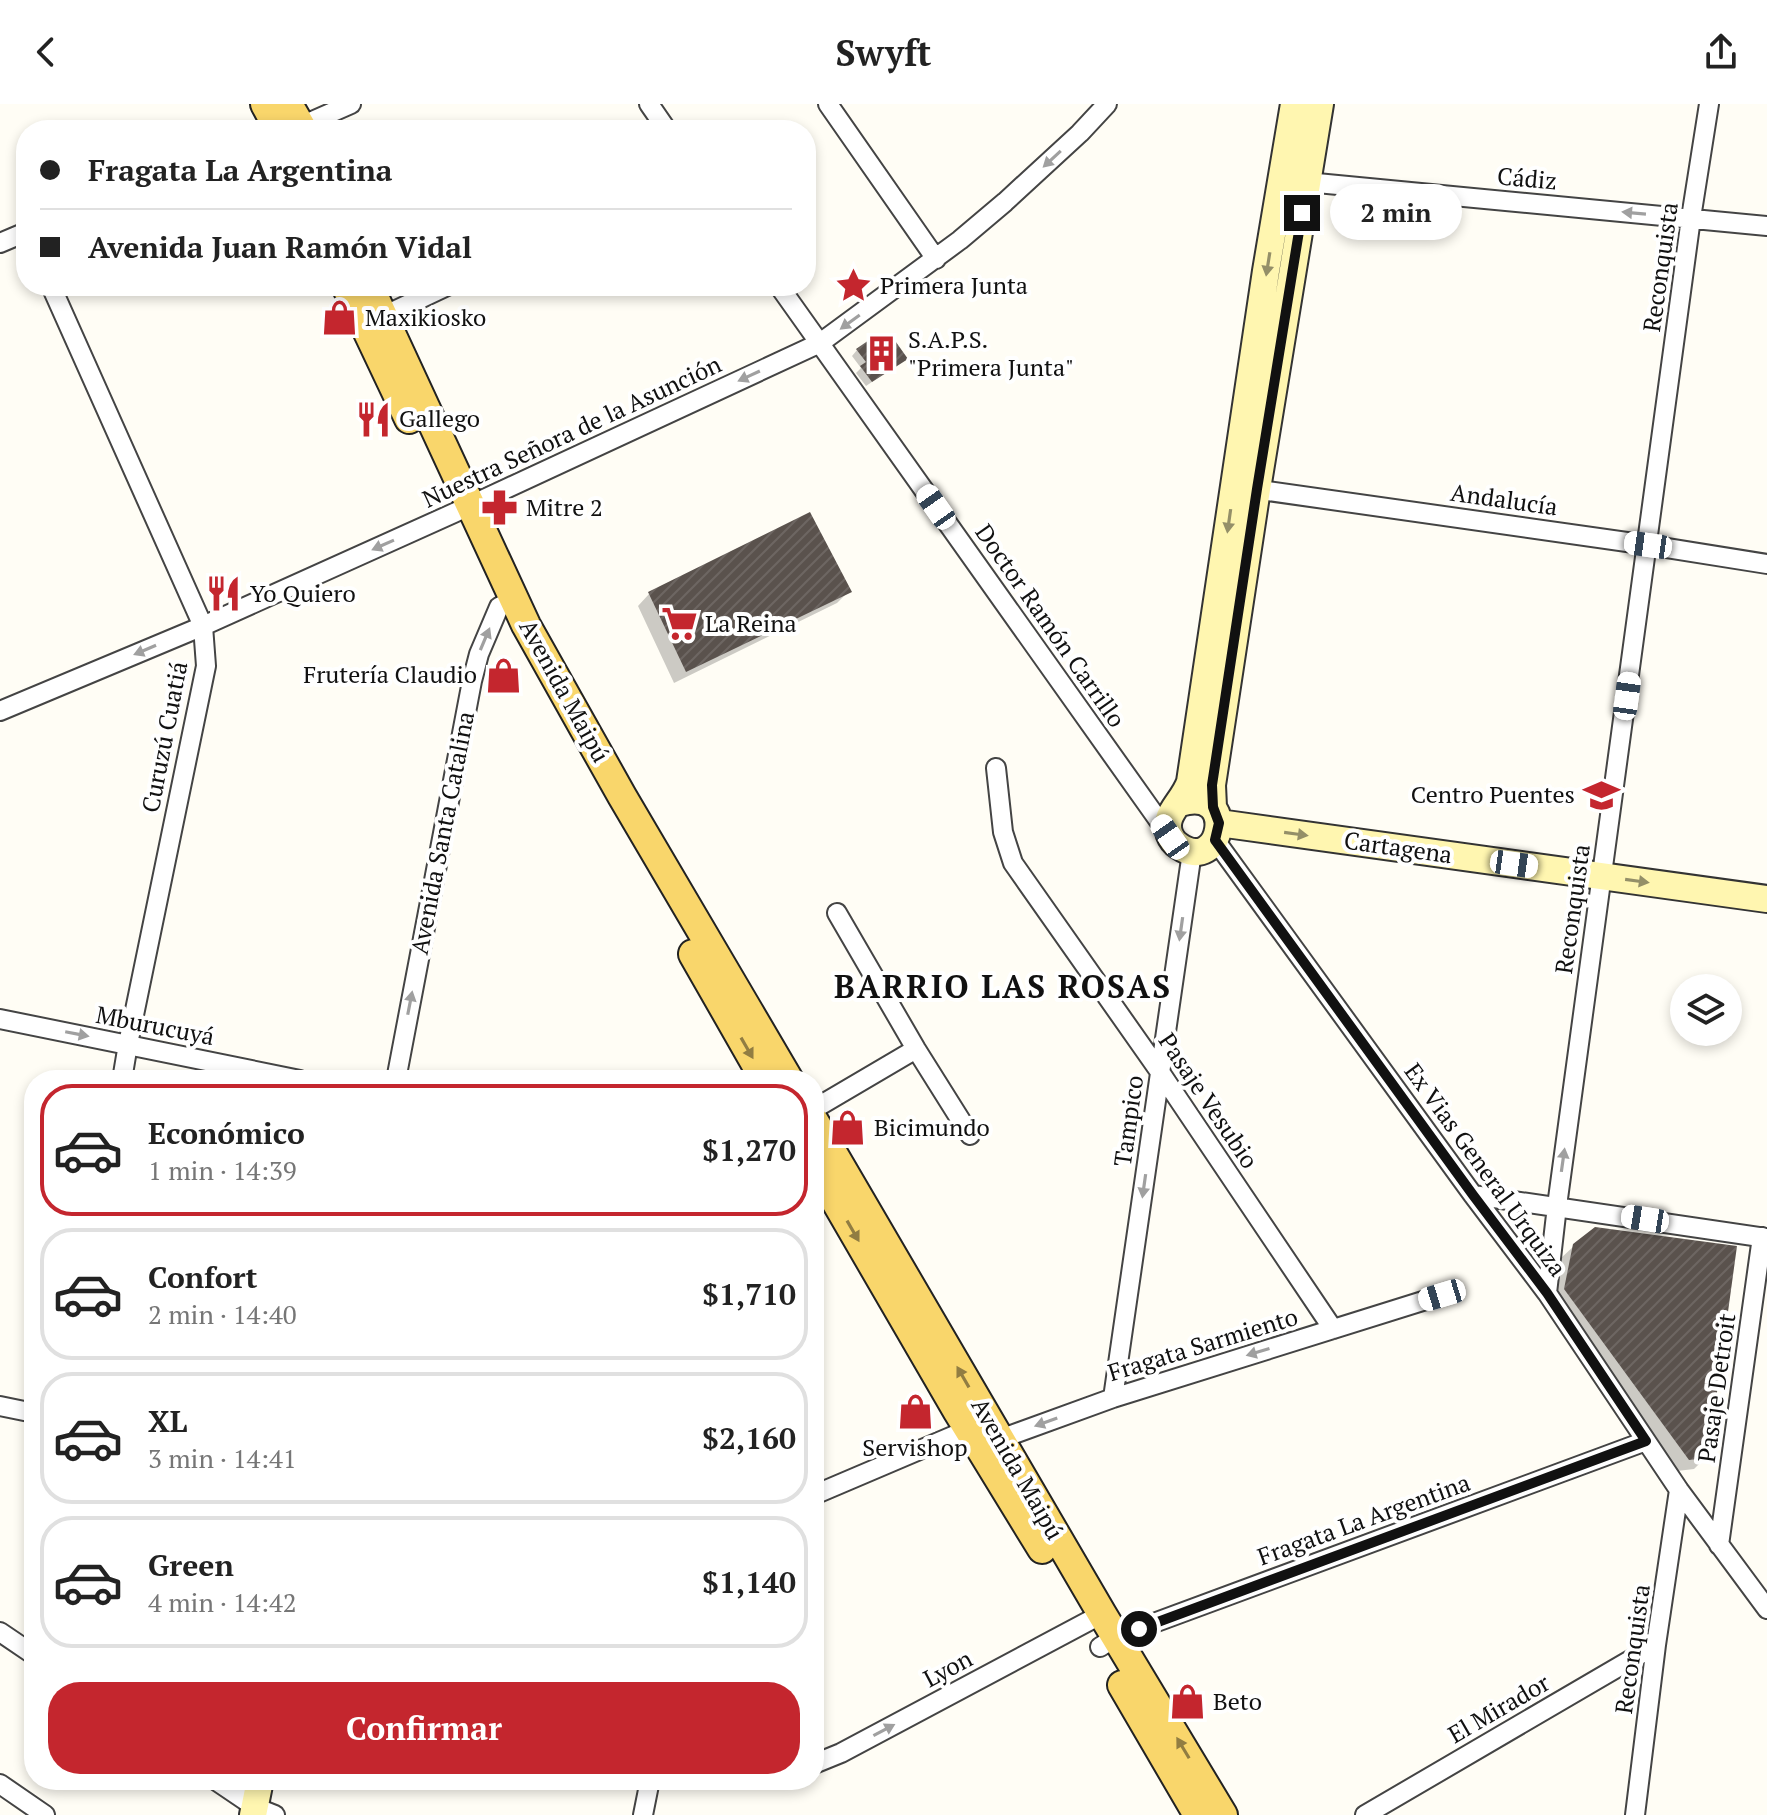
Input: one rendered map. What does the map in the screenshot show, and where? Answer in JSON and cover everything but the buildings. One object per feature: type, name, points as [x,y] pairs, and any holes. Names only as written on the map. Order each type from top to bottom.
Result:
[{"type":"main road","points":[[1210,831],[1176,845],[1170,837],[1169,817],[1190,782],[1246,488],[1294,181],[1294,104]]},
{"type":"main road","points":[[1294,181],[1320,104]]},
{"type":"main road","name":"Avenida Maipú","points":[[354,296],[373,321],[597,788],[759,1070]]},
{"type":"main road","name":"Avenida Maipú","points":[[370,296],[373,321]]},
{"type":"main road","points":[[1210,831],[1212,785],[1246,488]]},
{"type":"main road","name":"Avenida Maipú","points":[[506,603],[526,625],[783,1070]]},
{"type":"main road","points":[[1180,803],[1205,802],[1210,831]]},
{"type":"main road","name":"Cartagena","points":[[1210,831],[1602,876],[1767,899]]},
{"type":"main road","name":"Avenida Maipú","points":[[824,1140],[983,1438]]},
{"type":"main road","name":"Avenida Maipú","points":[[824,1180],[1101,1630],[1223,1815]]},
{"type":"main road","name":"Avenida Maipú","points":[[1101,1630],[1198,1815]]},
{"type":"main road","points":[[260,1790],[261,1812]]},
{"type":"street","points":[[291,120],[351,104]]},
{"type":"street","points":[[828,104],[936,259]]},
{"type":"street","name":"Nuestra Señora de la Asunción","points":[[0,711],[203,626],[462,510],[820,343],[936,259],[1005,202],[1107,104]]},
{"type":"street","name":"Reconquista","points":[[1547,1293],[1691,218],[1709,104]]},
{"type":"street","name":"Cádiz","points":[[1294,181],[1767,226]]},
{"type":"street","name":"Curuzú Cuatiá","points":[[55,296],[203,626],[206,666],[124,1070]]},
{"type":"street","points":[[373,321],[426,296]]},
{"type":"street","name":"Doctor Ramón Carrillo","points":[[786,296],[1170,837]]},
{"type":"street","name":"Andalucía","points":[[1246,488],[1767,564]]},
{"type":"street","name":"Avenida Santa Catalina","points":[[398,1070],[472,681],[479,654],[506,603]]},
{"type":"street","name":"Pasaje Vesubio","points":[[996,768],[1003,832],[1013,863],[1160,1072],[1333,1329]]},
{"type":"street","name":"Tampico","points":[[1113,1398],[1160,1072],[1210,831]]},
{"type":"street","name":"Ex Vias General Urquiza","points":[[1210,831],[1547,1293],[1679,1490],[1767,1609]]},
{"type":"street","points":[[837,913],[970,1135]]},
{"type":"street","name":"Mburucuyá","points":[[0,1019],[252,1070]]},
{"type":"street","points":[[824,1103],[916,1049]]},
{"type":"street","points":[[1473,1195],[1765,1237]]},
{"type":"street","name":"Pasaje Detroit","points":[[1719,1545],[1765,1237]]},
{"type":"street","name":"Fragata Sarmiento","points":[[824,1492],[983,1438],[1442,1295]]},
{"type":"street","points":[[0,1406],[24,1411]]},
{"type":"street","name":"Fragata La Argentina","points":[[1101,1630],[1646,1441]]},
{"type":"street","name":"Reconquista","points":[[1635,1815],[1679,1490]]},
{"type":"street","name":"Lyon","points":[[824,1760],[1101,1630]]},
{"type":"street","points":[[0,1632],[24,1648]]},
{"type":"street","name":"El Mirador","points":[[1365,1815],[1656,1645]]},
{"type":"street","points":[[0,1784],[45,1815]]},
{"type":"street","points":[[229,1790],[261,1812]]},
{"type":"street","points":[[643,1815],[648,1790]]},
{"type":"place","name":"Primera Junta","points":[[854,286]]},
{"type":"place","name":"Maxikiosko","points":[[339,318]]},
{"type":"place","name":"S.A.P.S. \"Primera Junta\"","points":[[882,354]]},
{"type":"place","name":"Gallego","points":[[373,419]]},
{"type":"place","name":"Mitre 2","points":[[500,508]]},
{"type":"place","name":"Yo Quiero","points":[[224,594]]},
{"type":"place","name":"La Reina","points":[[679,624]]},
{"type":"place","name":"Frutería Claudio","points":[[503,675]]},
{"type":"place","name":"Centro Puentes","points":[[1601,795]]},
{"type":"place","name":"Bicimundo","points":[[848,1128]]},
{"type":"place","name":"Servishop","points":[[915,1411]]},
{"type":"place","name":"Beto","points":[[1187,1702]]},
{"type":"district","name":"BARRIO LAS ROSAS","points":[[1003,987]]},
{"type":"route","points":[[1139,1629],[1646,1441],[1547,1293],[1215,840],[1219,823],[1213,807],[1212,785],[1302,213]]}]
